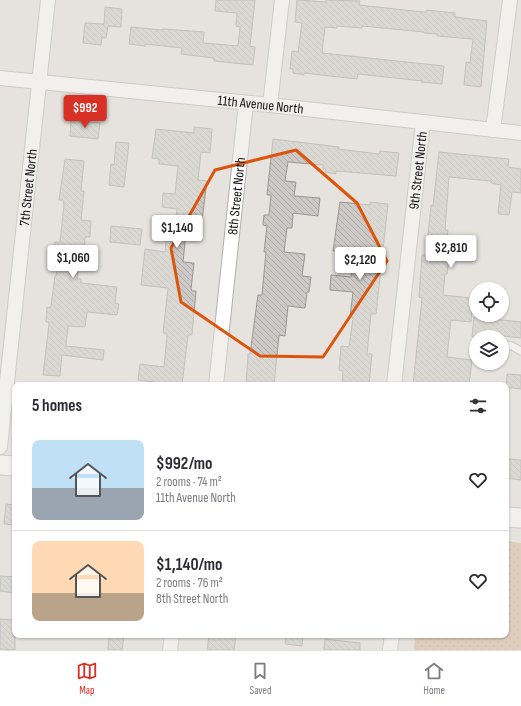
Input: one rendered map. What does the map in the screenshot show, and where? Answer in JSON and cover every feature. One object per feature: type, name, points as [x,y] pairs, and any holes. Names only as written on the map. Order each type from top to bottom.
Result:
[{"type":"main road","points":[[0,465],[12,466]]},
{"type":"main road","points":[[509,517],[521,518]]},
{"type":"street","name":"7th Street North","points":[[0,447],[48,0]]},
{"type":"street","points":[[270,105],[282,0]]},
{"type":"street","points":[[493,130],[510,0]]},
{"type":"street","name":"11th Avenue North","points":[[0,78],[270,105],[521,133]]},
{"type":"street","name":"8th Street North","points":[[216,382],[246,103]]},
{"type":"street","name":"9th Street North","points":[[394,382],[423,122]]},
{"type":"street","points":[[170,650],[172,638]]},
{"type":"street","points":[[390,650],[392,638]]},
{"type":"lane","points":[[509,345],[521,351]]},
{"type":"highlighted area","points":[[296,150],[357,203],[387,261],[323,357],[260,356],[181,302],[171,248],[215,170]]},
{"type":"shaded area","points":[[509,541],[521,543],[521,650],[414,650],[415,638],[509,638]]},
{"type":"building","points":[[216,0],[255,0],[250,46],[255,47],[253,65],[214,61],[214,58],[181,54],[182,48],[145,44],[145,46],[129,44],[131,27],[204,32],[203,43],[238,46],[240,27],[236,26],[237,13],[215,11]]},
{"type":"building","points":[[297,0],[326,2],[326,0],[360,1],[359,5],[423,12],[426,12],[427,10],[455,13],[455,17],[487,21],[481,87],[464,85],[466,62],[470,63],[473,39],[437,36],[437,34],[424,32],[362,26],[362,28],[337,26],[337,28],[325,27],[322,53],[444,66],[442,84],[358,74],[357,79],[293,73],[293,69],[290,69],[292,51],[298,52],[302,23],[295,22]]},
{"type":"building","points":[[105,7],[122,9],[121,27],[108,26],[106,38],[102,37],[101,45],[83,43],[85,23],[104,24]]},
{"type":"building","points":[[71,120],[100,123],[98,139],[70,136]]},
{"type":"building","points":[[194,127],[212,129],[210,153],[201,152],[198,180],[207,181],[202,220],[197,220],[197,224],[187,223],[183,262],[194,263],[191,289],[192,291],[196,291],[192,335],[188,335],[182,382],[153,382],[138,380],[140,364],[164,367],[167,334],[163,333],[168,288],[141,285],[145,249],[165,252],[167,229],[175,229],[177,209],[162,207],[163,193],[175,194],[178,166],[159,164],[159,159],[152,158],[156,129],[194,133]]},
{"type":"building","points":[[273,139],[339,147],[338,149],[379,154],[380,151],[399,153],[396,176],[336,171],[336,174],[325,172],[326,169],[323,169],[323,165],[288,162],[285,181],[296,182],[294,196],[320,198],[318,216],[293,213],[292,228],[287,228],[284,252],[305,254],[302,276],[311,277],[309,292],[307,292],[305,308],[288,306],[285,336],[279,335],[274,382],[246,382],[248,354],[250,354],[258,295],[262,295],[267,226],[263,225],[264,215],[269,215],[271,195],[267,195]]},
{"type":"building","points":[[116,142],[129,143],[124,187],[109,185],[111,164],[114,165]]},
{"type":"building","points":[[439,152],[509,159],[508,167],[521,169],[521,193],[512,192],[509,215],[498,214],[501,185],[491,183],[491,181],[449,177],[445,230],[448,230],[445,256],[449,257],[447,274],[445,274],[443,295],[469,298],[469,322],[451,320],[447,357],[469,360],[469,370],[471,370],[469,382],[413,382],[422,298],[419,297],[422,255],[426,255],[431,205],[433,206]]},
{"type":"building","points":[[65,159],[84,161],[81,191],[84,191],[81,220],[91,221],[90,237],[85,237],[84,251],[80,250],[77,279],[81,279],[81,283],[117,287],[115,303],[119,304],[117,315],[87,312],[85,327],[68,326],[66,346],[104,350],[103,360],[62,355],[60,376],[43,375],[49,324],[49,322],[46,322],[47,307],[50,308],[51,306],[59,254],[54,254],[55,242],[60,242],[64,205],[63,200],[59,200]]},
{"type":"building","points":[[340,202],[370,205],[370,202],[388,204],[376,314],[371,314],[367,354],[372,354],[369,382],[342,382],[343,371],[339,370],[341,346],[349,347],[353,318],[350,317],[353,292],[330,290],[331,275],[351,277],[354,253],[333,251]]},
{"type":"building","points":[[111,226],[142,229],[140,245],[110,242]]},
{"type":"building","points":[[509,321],[521,322],[521,338],[509,337],[509,330],[473,330],[474,322],[509,322]]},
{"type":"building","points":[[507,374],[521,375],[521,389],[509,387],[509,382],[506,382]]},
{"type":"building","points":[[509,459],[521,460],[521,480],[509,478]]},
{"type":"building","points":[[6,504],[12,505],[12,525],[4,524]]},
{"type":"building","points":[[0,576],[12,577],[12,593],[0,591]]},
{"type":"building","points":[[0,619],[12,620],[12,638],[15,638],[15,650],[0,649]]},
{"type":"building","points":[[109,638],[124,638],[122,650],[108,650]]},
{"type":"building","points":[[209,638],[236,638],[234,650],[207,650]]},
{"type":"building","points":[[286,638],[303,638],[302,646],[285,644]]},
{"type":"building","points":[[325,639],[360,643],[360,650],[324,650]]}]
